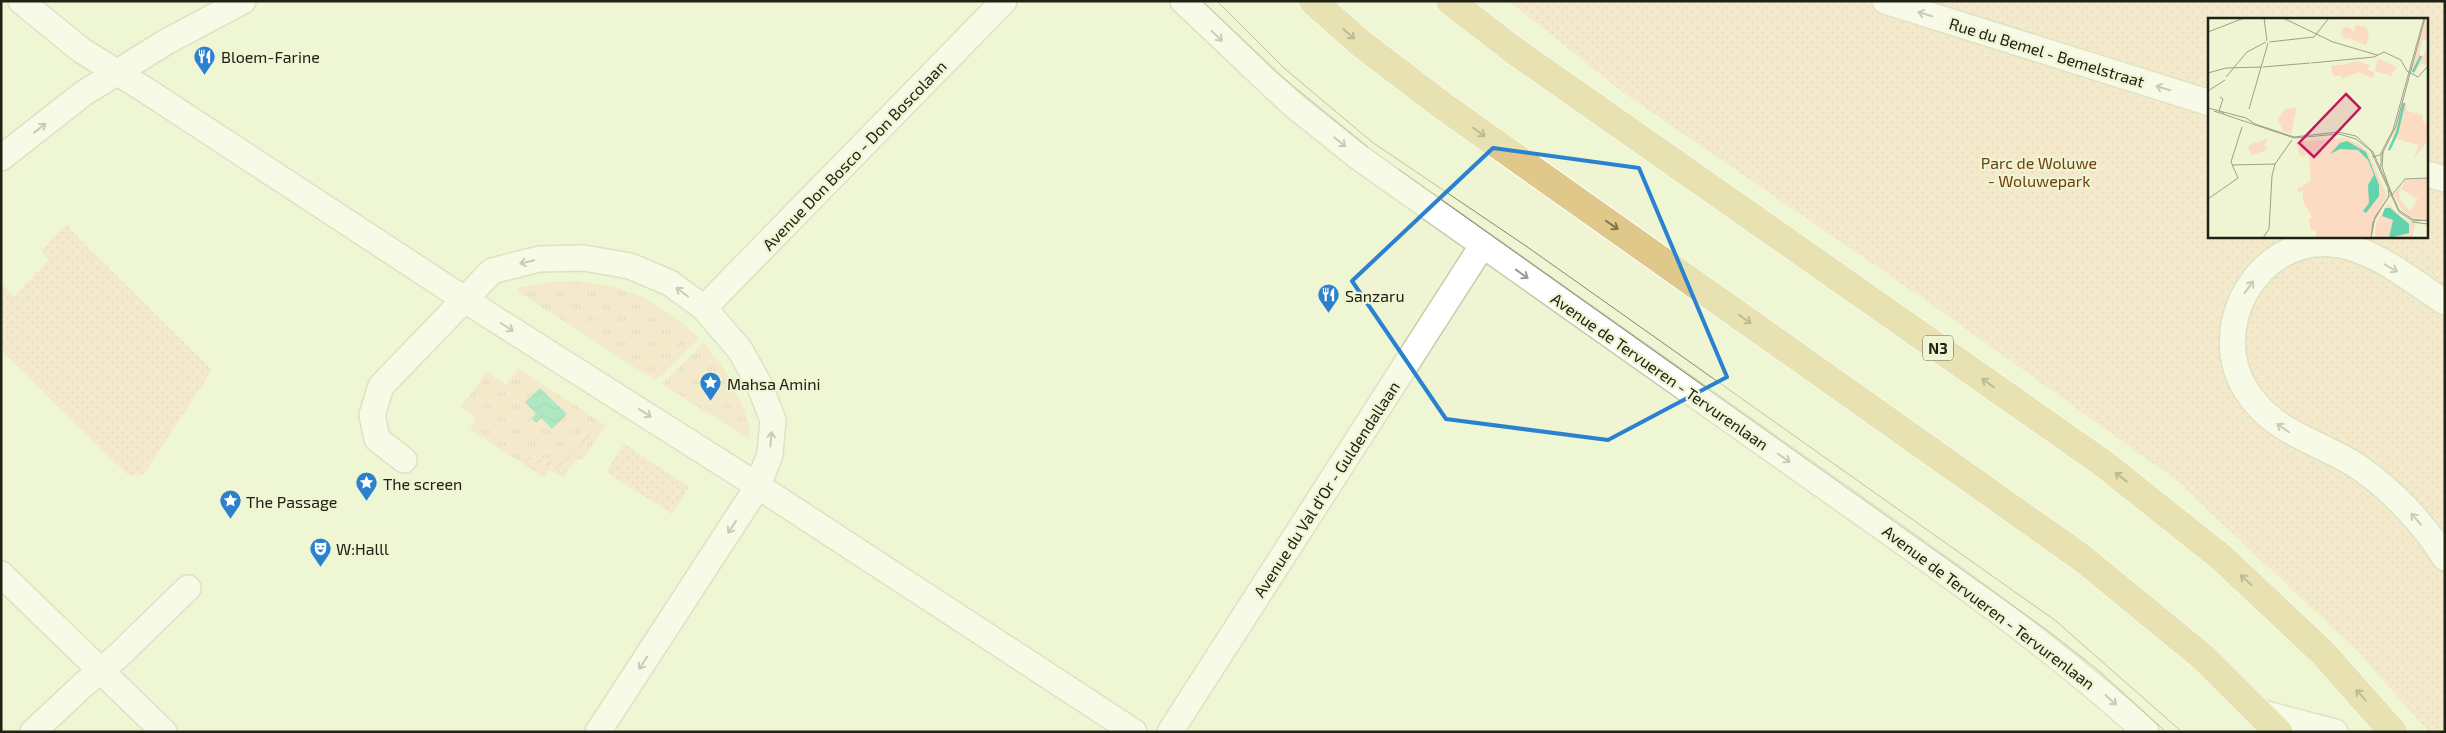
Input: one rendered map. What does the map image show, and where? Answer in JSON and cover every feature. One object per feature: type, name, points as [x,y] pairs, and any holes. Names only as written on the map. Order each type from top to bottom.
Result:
[{"type":"main road","points":[[1313,1],[1359,42],[1443,106],[2082,558],[2204,658],[2278,732]]},
{"type":"main road","name":"N3","points":[[1450,1],[1512,49],[2104,464],[2222,558],[2323,653],[2394,732]]},
{"type":"street","points":[[21,1],[81,50],[466,300],[758,486],[1134,732]]},
{"type":"street","points":[[1,158],[84,93],[166,42],[243,1]]},
{"type":"street","name":"Avenue Don Bosco - Don Boscolaan","points":[[704,308],[1004,1]]},
{"type":"street","name":"Avenue de Tervueren - Tervurenlaan","points":[[1183,1],[1291,103],[1357,156],[1941,569],[2043,644],[2101,691],[2146,732]]},
{"type":"street","name":"Rue du Bemel - Bemelstraat","points":[[1885,1],[2208,102]]},
{"type":"street","points":[[2428,174],[2445,179]]},
{"type":"street","points":[[2445,302],[2356,249],[2334,244],[2317,243],[2288,253],[2263,269],[2242,296],[2234,323],[2232,342],[2233,360],[2239,376],[2246,390],[2266,414],[2289,432],[2360,468],[2410,513],[2435,542],[2445,558]]},
{"type":"street","name":"Avenue du Val d'Or - Guldendallaan","points":[[1170,732],[1482,246]]},
{"type":"street","points":[[404,460],[377,438],[372,415],[382,386],[466,300],[492,270],[539,259],[584,258],[630,266],[670,283],[704,308],[740,350],[760,384],[773,420],[770,454],[758,486],[598,732]]},
{"type":"street","points":[[1,574],[164,732]]},
{"type":"street","points":[[33,732],[83,685],[101,671],[188,588]]},
{"type":"street","points":[[2259,712],[2335,732]]},
{"type":"highlighted area","points":[[1493,148],[1639,168],[1727,377],[1608,440],[1446,419],[1352,281]]},
{"type":"green space","name":"Parc de Woluwe - Woluwepark","points":[[1509,1],[2445,1],[2445,732],[2429,732],[2359,653],[2176,480],[1940,310],[1621,91]]},
{"type":"green space","points":[[67,224],[80,240],[212,370],[144,474],[129,476],[1,350],[1,283],[14,296],[49,260],[41,250]]},
{"type":"green space","points":[[560,281],[601,285],[636,294],[667,312],[699,338],[656,381],[517,291],[520,287]]},
{"type":"green space","points":[[704,343],[720,363],[743,407],[751,431],[747,438],[662,384]]},
{"type":"green space","points":[[518,368],[605,425],[585,458],[575,461],[564,477],[549,470],[545,478],[470,429],[476,419],[461,407],[487,372],[506,385]],"holes":[[[589,425],[595,425],[579,455],[562,471],[531,461],[521,455],[562,463],[579,446]]]},
{"type":"green space","points":[[589,425],[595,425],[579,455],[562,471],[521,458],[520,455],[562,463],[579,446]]},
{"type":"green space","points":[[624,444],[689,487],[672,514],[606,472]]},
{"type":"water","points":[[540,388],[567,414],[552,429],[541,418],[536,423],[532,418],[536,414],[525,402]]},
{"type":"tram line","points":[[1202,1],[1277,73],[1368,147]]},
{"type":"tram line","points":[[1217,1],[1284,68],[1372,142],[1526,246],[2056,621],[2182,732]]},
{"type":"tram line","points":[[1398,169],[2047,630],[2098,670],[2166,732]]},
{"type":"place","name":"Bloem-Farine","points":[[205,75]]},
{"type":"place","name":"Sanzaru","points":[[1329,314]]},
{"type":"place","name":"Mahsa Amini","points":[[711,402]]},
{"type":"place","name":"The screen","points":[[367,502]]},
{"type":"place","name":"The Passage","points":[[230,520]]},
{"type":"place","name":"W:Halll","points":[[320,567]]}]
